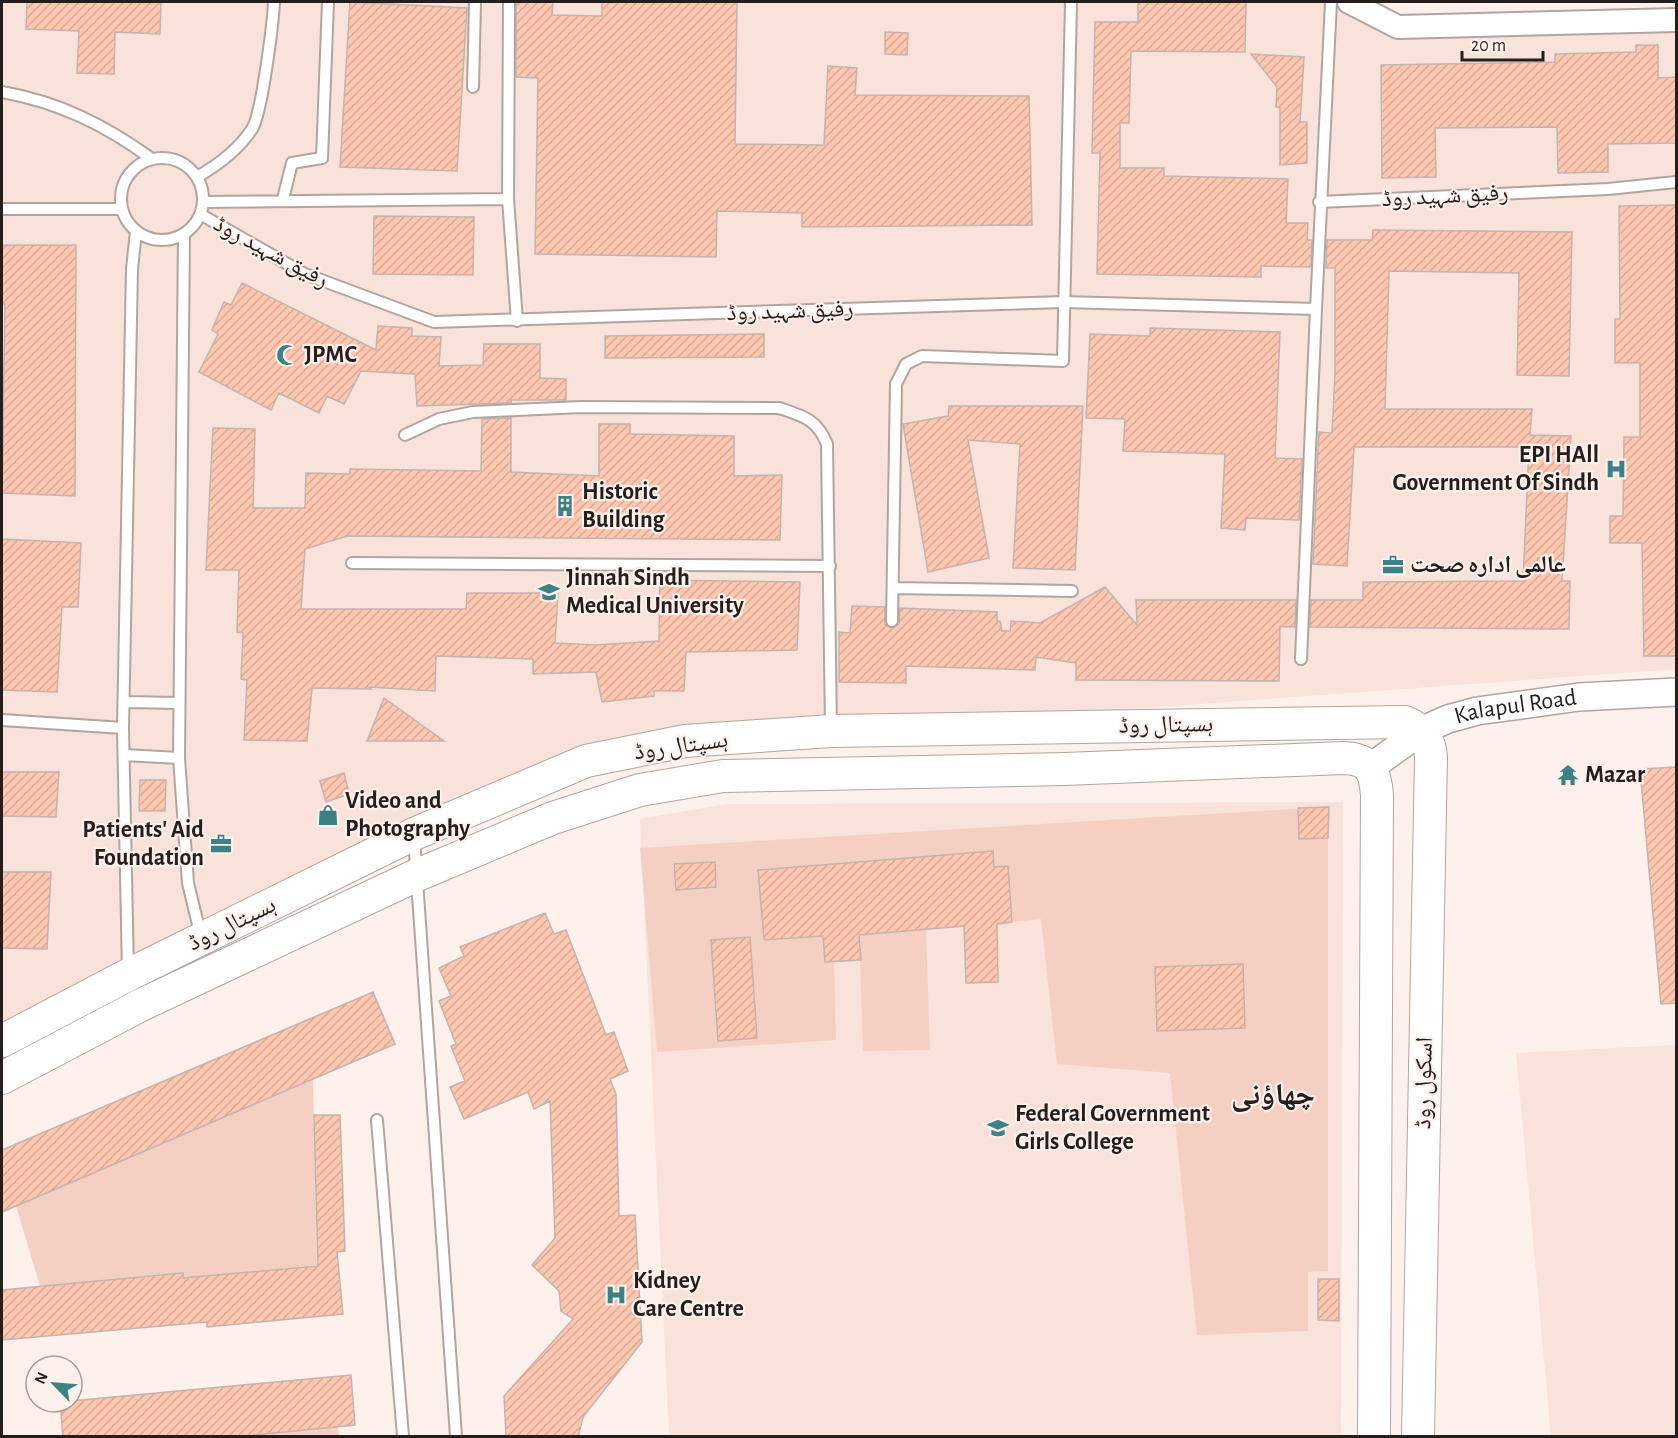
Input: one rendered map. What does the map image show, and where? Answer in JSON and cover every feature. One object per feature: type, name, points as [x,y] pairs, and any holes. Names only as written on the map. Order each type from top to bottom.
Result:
[{"type":"main road","name":"ہسپتال روڈ","points":[[2,1041],[128,975],[414,834],[586,761],[685,741],[831,731],[1361,721],[1405,722],[1421,731]]},
{"type":"main road","name":"اسکول روڈ","points":[[1418,1437],[1431,757],[1430,746],[1421,731]]},
{"type":"main road","name":"ہسپتال روڈ","points":[[2,1078],[141,1005],[415,876],[553,818],[640,790],[723,776],[1065,769],[1343,758],[1361,759],[1371,767]]},
{"type":"main road","name":"اسکول روڈ","points":[[1371,767],[1375,774],[1377,795],[1374,1437]]},
{"type":"street","points":[[1349,2],[1398,27],[1677,20]]},
{"type":"street","name":"Kalapul Road","points":[[1371,767],[1421,731],[1448,719],[1502,707],[1579,698],[1677,692]]},
{"type":"lane","points":[[197,177],[219,165],[254,127],[273,28],[274,2]]},
{"type":"lane","points":[[283,199],[292,163],[322,158],[328,2]]},
{"type":"lane","points":[[473,87],[475,2]]},
{"type":"lane","points":[[509,2],[508,199],[517,321]]},
{"type":"lane","points":[[892,621],[896,384],[906,364],[922,356],[1063,361],[1071,2]]},
{"type":"lane","points":[[1301,659],[1319,202],[1331,2]]},
{"type":"lane","points":[[2,92],[39,98],[88,119],[123,137],[152,159]]},
{"type":"lane","points":[[152,159],[178,160],[197,177],[203,202],[201,214],[184,234],[159,240],[136,231],[122,209],[121,196],[130,173],[152,159]]},
{"type":"lane","name":"رفیق شہید روڈ","points":[[1319,202],[1608,189],[1677,182]]},
{"type":"lane","points":[[203,202],[283,199],[508,199]]},
{"type":"lane","points":[[2,209],[122,209]]},
{"type":"lane","name":"رفیق شہید روڈ","points":[[201,214],[305,274],[434,322],[1064,302],[1316,309]]},
{"type":"lane","points":[[128,975],[123,728],[132,269],[136,231]]},
{"type":"lane","points":[[184,234],[179,758],[188,883],[201,939]]},
{"type":"lane","points":[[405,435],[439,418],[472,412],[581,407],[779,408],[803,416],[820,428],[826,444],[830,566],[831,731]]},
{"type":"lane","points":[[352,563],[830,566]]},
{"type":"lane","points":[[893,588],[1072,591]]},
{"type":"lane","points":[[125,702],[179,703]]},
{"type":"lane","points":[[2,720],[123,728]]},
{"type":"lane","points":[[124,755],[179,758]]},
{"type":"lane","points":[[414,834],[415,876],[456,1437]]},
{"type":"lane","points":[[377,1120],[404,1437]]},
{"type":"shaded area","points":[[2,2],[1349,2],[1398,27],[1676,23],[1676,669],[831,731],[586,761],[2,1042]]},
{"type":"shaded area","name":"Federal Government Girls College","points":[[1343,802],[1341,1436],[669,1436],[640,819],[726,804]]},
{"type":"shaded area","points":[[1328,807],[1328,1271],[1308,1272],[1308,1331],[1197,1335],[1170,1073],[1057,1064],[1041,919],[926,930],[930,1050],[863,1051],[860,960],[834,962],[836,1040],[657,1052],[640,848]]},
{"type":"shaded area","points":[[1676,1045],[1676,1436],[1551,1436],[1516,1053]]},
{"type":"shaded area","points":[[313,1079],[317,1265],[43,1296],[16,1206]]},
{"type":"shaded area","points":[[337,1422],[339,1436],[199,1436]]},
{"type":"building","points":[[27,2],[161,2],[160,34],[115,32],[114,74],[77,73],[79,31],[26,29]]},
{"type":"building","points":[[350,2],[467,8],[457,171],[340,167]]},
{"type":"building","points":[[516,2],[553,2],[552,15],[602,16],[602,2],[737,2],[735,144],[824,145],[828,66],[857,68],[855,95],[1029,96],[1032,225],[802,227],[802,213],[717,211],[716,257],[535,254],[538,78],[516,77]]},
{"type":"building","points":[[1138,2],[1246,2],[1245,52],[1131,51],[1129,123],[1120,123],[1120,168],[1164,168],[1164,176],[1288,179],[1286,223],[1308,223],[1307,240],[1312,240],[1311,267],[1261,266],[1261,277],[1097,274],[1100,153],[1092,153],[1095,22],[1138,22]]},
{"type":"building","points":[[885,32],[908,33],[907,55],[885,54]]},
{"type":"building","points":[[1636,45],[1658,45],[1658,78],[1677,77],[1677,143],[1608,144],[1608,172],[1558,173],[1557,127],[1435,128],[1436,177],[1382,178],[1381,65],[1555,62],[1555,54],[1636,52]]},
{"type":"building","points":[[1251,54],[1304,57],[1300,122],[1307,122],[1307,163],[1280,165],[1280,108],[1276,107],[1277,87]]},
{"type":"building","points":[[1677,205],[1677,656],[1644,656],[1642,543],[1610,543],[1610,516],[1623,516],[1624,437],[1640,437],[1640,363],[1615,363],[1615,319],[1620,319],[1619,206]]},
{"type":"building","points":[[374,216],[474,217],[473,275],[373,274]]},
{"type":"building","points":[[1373,230],[1572,232],[1569,376],[1517,375],[1519,273],[1389,271],[1385,409],[1532,409],[1530,435],[1571,436],[1562,581],[1570,581],[1569,629],[1310,627],[1311,600],[1363,600],[1363,582],[1523,581],[1529,447],[1354,447],[1347,566],[1313,564],[1319,432],[1332,433],[1335,374],[1335,268],[1326,268],[1327,240],[1372,240]]},
{"type":"building","points":[[2,245],[76,245],[75,496],[2,493],[5,304],[2,304]]},
{"type":"building","points":[[242,283],[376,350],[378,326],[412,328],[412,336],[441,337],[439,366],[483,365],[484,344],[540,344],[540,378],[566,379],[566,400],[511,400],[511,403],[417,406],[415,374],[361,371],[344,404],[327,396],[319,413],[279,393],[271,410],[199,372],[218,334],[212,330],[224,302],[231,305]]},
{"type":"building","points":[[1150,328],[1280,332],[1275,458],[1302,459],[1299,520],[1246,518],[1245,530],[1221,528],[1225,454],[1123,451],[1125,419],[1086,418],[1090,334],[1150,336]]},
{"type":"building","points":[[764,334],[764,357],[605,358],[605,336]]},
{"type":"building","points":[[949,406],[1083,406],[1075,570],[1013,568],[1020,444],[968,440],[989,558],[928,572],[903,424],[948,416]]},
{"type":"building","points":[[511,418],[511,472],[599,476],[599,424],[630,424],[630,434],[734,436],[734,476],[782,475],[780,540],[347,536],[305,549],[301,609],[466,609],[467,593],[558,593],[555,643],[595,645],[659,641],[660,580],[800,582],[797,650],[686,652],[684,691],[654,691],[654,696],[602,702],[596,672],[533,674],[533,659],[436,656],[435,691],[369,687],[371,689],[312,688],[307,741],[244,740],[247,680],[241,679],[243,633],[237,632],[239,570],[206,570],[213,428],[255,429],[253,508],[305,508],[306,473],[350,474],[350,469],[481,471],[482,419]]},
{"type":"building","points":[[2,539],[81,543],[78,607],[62,607],[57,692],[2,690]]},
{"type":"building","points":[[1105,587],[1137,625],[1136,600],[1296,600],[1295,627],[1280,627],[1279,681],[1076,680],[1076,663],[1036,657],[1035,670],[906,666],[906,683],[839,682],[839,632],[850,633],[852,606],[885,607],[885,624],[891,628],[899,624],[900,608],[997,612],[997,621],[1000,621],[1002,631],[1010,631],[1011,621],[1040,623]]},
{"type":"building","points":[[384,698],[444,741],[367,741]]},
{"type":"building","points":[[1677,767],[1677,1003],[1661,1004],[1640,769]]},
{"type":"building","points":[[2,772],[59,772],[56,817],[2,816]]},
{"type":"building","points":[[344,773],[349,794],[326,802],[320,781]]},
{"type":"building","points":[[140,780],[166,780],[165,811],[139,811]]},
{"type":"building","points":[[1329,807],[1328,838],[1299,839],[1298,808]]},
{"type":"building","points":[[993,851],[994,867],[1008,866],[1012,922],[997,924],[998,982],[966,983],[964,926],[859,935],[861,960],[825,962],[823,936],[764,940],[758,870]]},
{"type":"building","points":[[715,862],[716,887],[676,890],[674,864]]},
{"type":"building","points":[[2,872],[51,872],[47,949],[2,948]]},
{"type":"building","points":[[545,913],[554,934],[566,930],[606,1035],[614,1032],[628,1071],[610,1079],[616,1094],[619,1216],[635,1215],[642,1342],[583,1417],[578,1437],[506,1437],[504,1396],[573,1319],[561,1311],[559,1291],[532,1265],[555,1238],[550,1101],[534,1109],[528,1092],[464,1119],[450,1087],[465,1081],[451,1046],[456,1044],[439,1001],[451,996],[439,968],[464,956],[460,947]]},
{"type":"building","points":[[750,937],[757,1038],[718,1041],[711,940]]},
{"type":"building","points":[[1243,964],[1245,1028],[1157,1031],[1155,967]]},
{"type":"building","points":[[373,992],[395,1044],[2,1212],[2,1150]]},
{"type":"building","points":[[314,1115],[340,1115],[345,1251],[337,1252],[343,1314],[207,1327],[207,1322],[2,1340],[2,1290],[183,1273],[183,1278],[318,1266]]},
{"type":"building","points":[[1318,1279],[1339,1279],[1339,1321],[1318,1320]]},
{"type":"building","points":[[351,1375],[355,1425],[234,1437],[63,1437],[61,1414],[84,1414],[84,1400]]},
{"type":"place","name":"JPMC","points":[[287,355]]},
{"type":"place","name":"EPI HAll Government Of Sindh","points":[[1616,469]]},
{"type":"place","name":"Historic Building","points":[[565,506]]},
{"type":"place","name":"عالمی ادارہ صحت","points":[[1393,565]]},
{"type":"place","name":"Jinnah Sindh Medical University","points":[[549,592]]},
{"type":"place","name":"Mazar","points":[[1568,775]]},
{"type":"place","name":"Video and Photography","points":[[328,815]]},
{"type":"place","name":"Patients' Aid Foundation","points":[[221,844]]},
{"type":"place","name":"Federal Government Girls College","points":[[998,1128]]},
{"type":"place","name":"Kidney Care Centre","points":[[616,1295]]},
{"type":"district","name":"چھاؤنی","points":[[1273,1095]]}]
